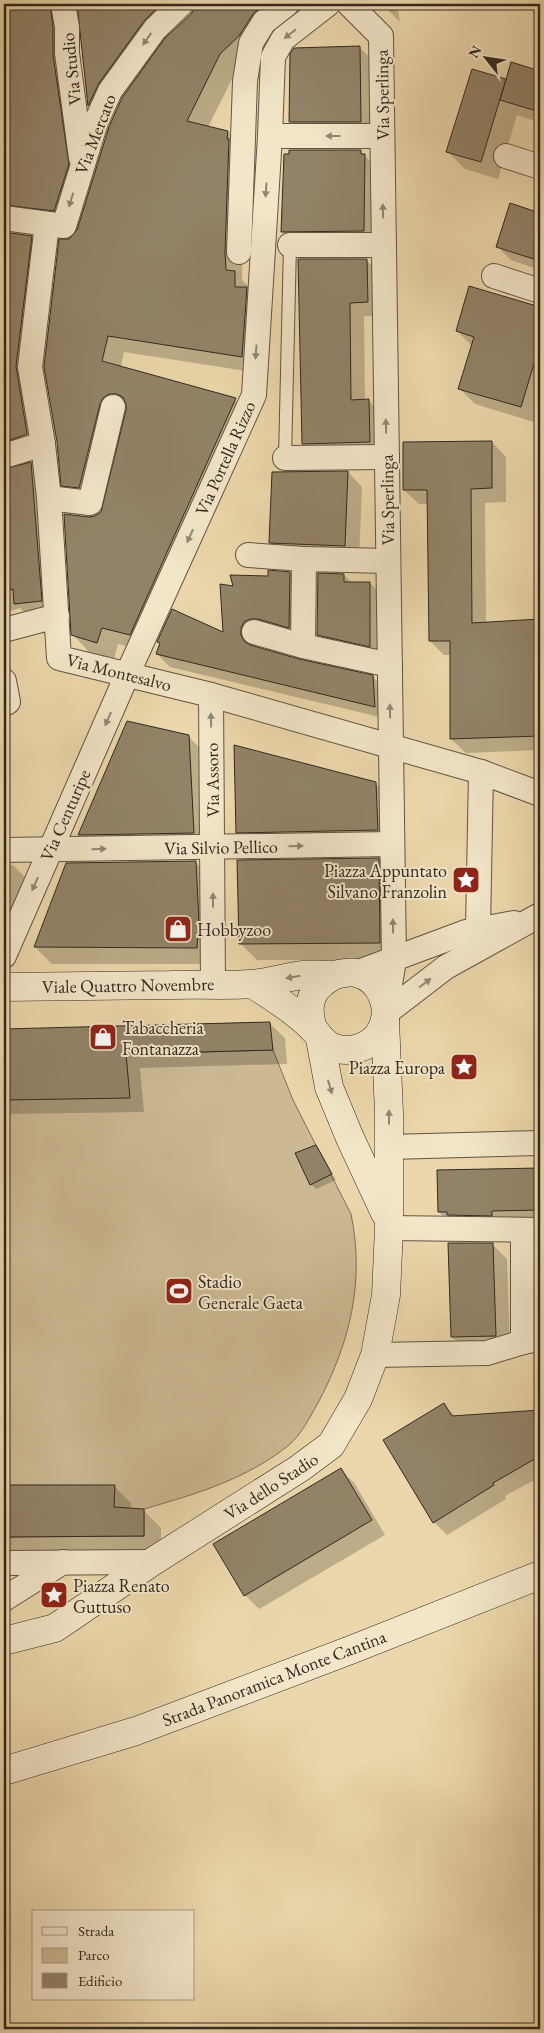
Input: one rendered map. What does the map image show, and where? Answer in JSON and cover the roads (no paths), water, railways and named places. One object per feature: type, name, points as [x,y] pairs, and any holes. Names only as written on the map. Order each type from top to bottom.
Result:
[{"type":"street","name":"Via Studio","points":[[63,4],[67,27],[67,53],[82,164]]},
{"type":"street","name":"Via Mercato","points":[[4,218],[64,226],[96,122],[110,91],[155,28],[181,4]]},
{"type":"street","points":[[239,252],[245,81],[251,43],[264,22],[287,4]]},
{"type":"street","name":"Via Portella Rizzo","points":[[127,675],[254,395],[273,57],[283,39],[328,4]]},
{"type":"street","name":"Via Sperlinga","points":[[349,4],[381,36],[394,960],[386,1014]]},
{"type":"street","points":[[270,136],[382,136]]},
{"type":"street","points":[[506,156],[540,167]]},
{"type":"street","name":"Via Montesalvo","points":[[47,224],[30,367],[43,444],[49,498],[59,658],[211,695],[481,772],[540,794]]},
{"type":"street","points":[[290,245],[384,245]]},
{"type":"street","points":[[494,276],[540,291]]},
{"type":"street","points":[[49,498],[90,503],[113,407]]},
{"type":"street","points":[[4,456],[43,444]]},
{"type":"street","points":[[285,458],[387,457]]},
{"type":"street","points":[[248,556],[388,561]]},
{"type":"street","points":[[303,646],[304,559]]},
{"type":"street","points":[[4,630],[56,616]]},
{"type":"street","points":[[254,632],[303,646],[390,665]]},
{"type":"street","name":"Via Centuripe","points":[[4,956],[127,675]]},
{"type":"street","points":[[4,682],[8,702],[4,704]]},
{"type":"street","name":"Via Assoro","points":[[211,695],[213,984]]},
{"type":"street","points":[[478,929],[481,772]]},
{"type":"street","name":"Via Silvio Pellico","points":[[4,850],[392,844]]},
{"type":"street","points":[[376,1355],[487,1353],[532,1341],[532,1230],[389,1223],[329,1087],[317,1034],[309,1016],[309,1003],[323,981],[394,960],[466,932],[534,918]]},
{"type":"street","points":[[386,1014],[446,968],[534,918]]},
{"type":"street","points":[[252,984],[272,996],[332,1047],[344,1050],[358,1049],[370,1043],[379,1034],[386,1014],[383,997],[377,986],[368,978],[346,974]]},
{"type":"street","name":"Viale Quattro Novembre","points":[[4,987],[252,984],[304,975],[346,974]]},
{"type":"street","name":"Via dello Stadio","points":[[4,1640],[55,1628],[152,1562],[300,1468],[331,1445],[358,1399],[376,1355],[386,1295],[389,1223],[389,1113],[386,1014]]},
{"type":"street","points":[[389,1147],[540,1143]]},
{"type":"street","points":[[4,1599],[63,1562]]},
{"type":"street","points":[[4,1563],[152,1562]]},
{"type":"street","name":"Strada Panoramica Monte Cantina","points":[[4,1771],[136,1731],[348,1651],[540,1575]]},
{"type":"lane","points":[[285,458],[290,245]]},
{"type":"place","name":"Piazza Appuntato Silvano Franzolin","points":[[466,880]]},
{"type":"place","name":"Hobbyzoo","points":[[178,929]]},
{"type":"place","name":"Tabaccheria Fontanazza","points":[[103,1037]]},
{"type":"place","name":"Piazza Europa","points":[[464,1067]]},
{"type":"place","name":"Stadio Generale Gaeta","points":[[179,1291]]},
{"type":"place","name":"Piazza Renato Guttuso","points":[[54,1595]]}]
